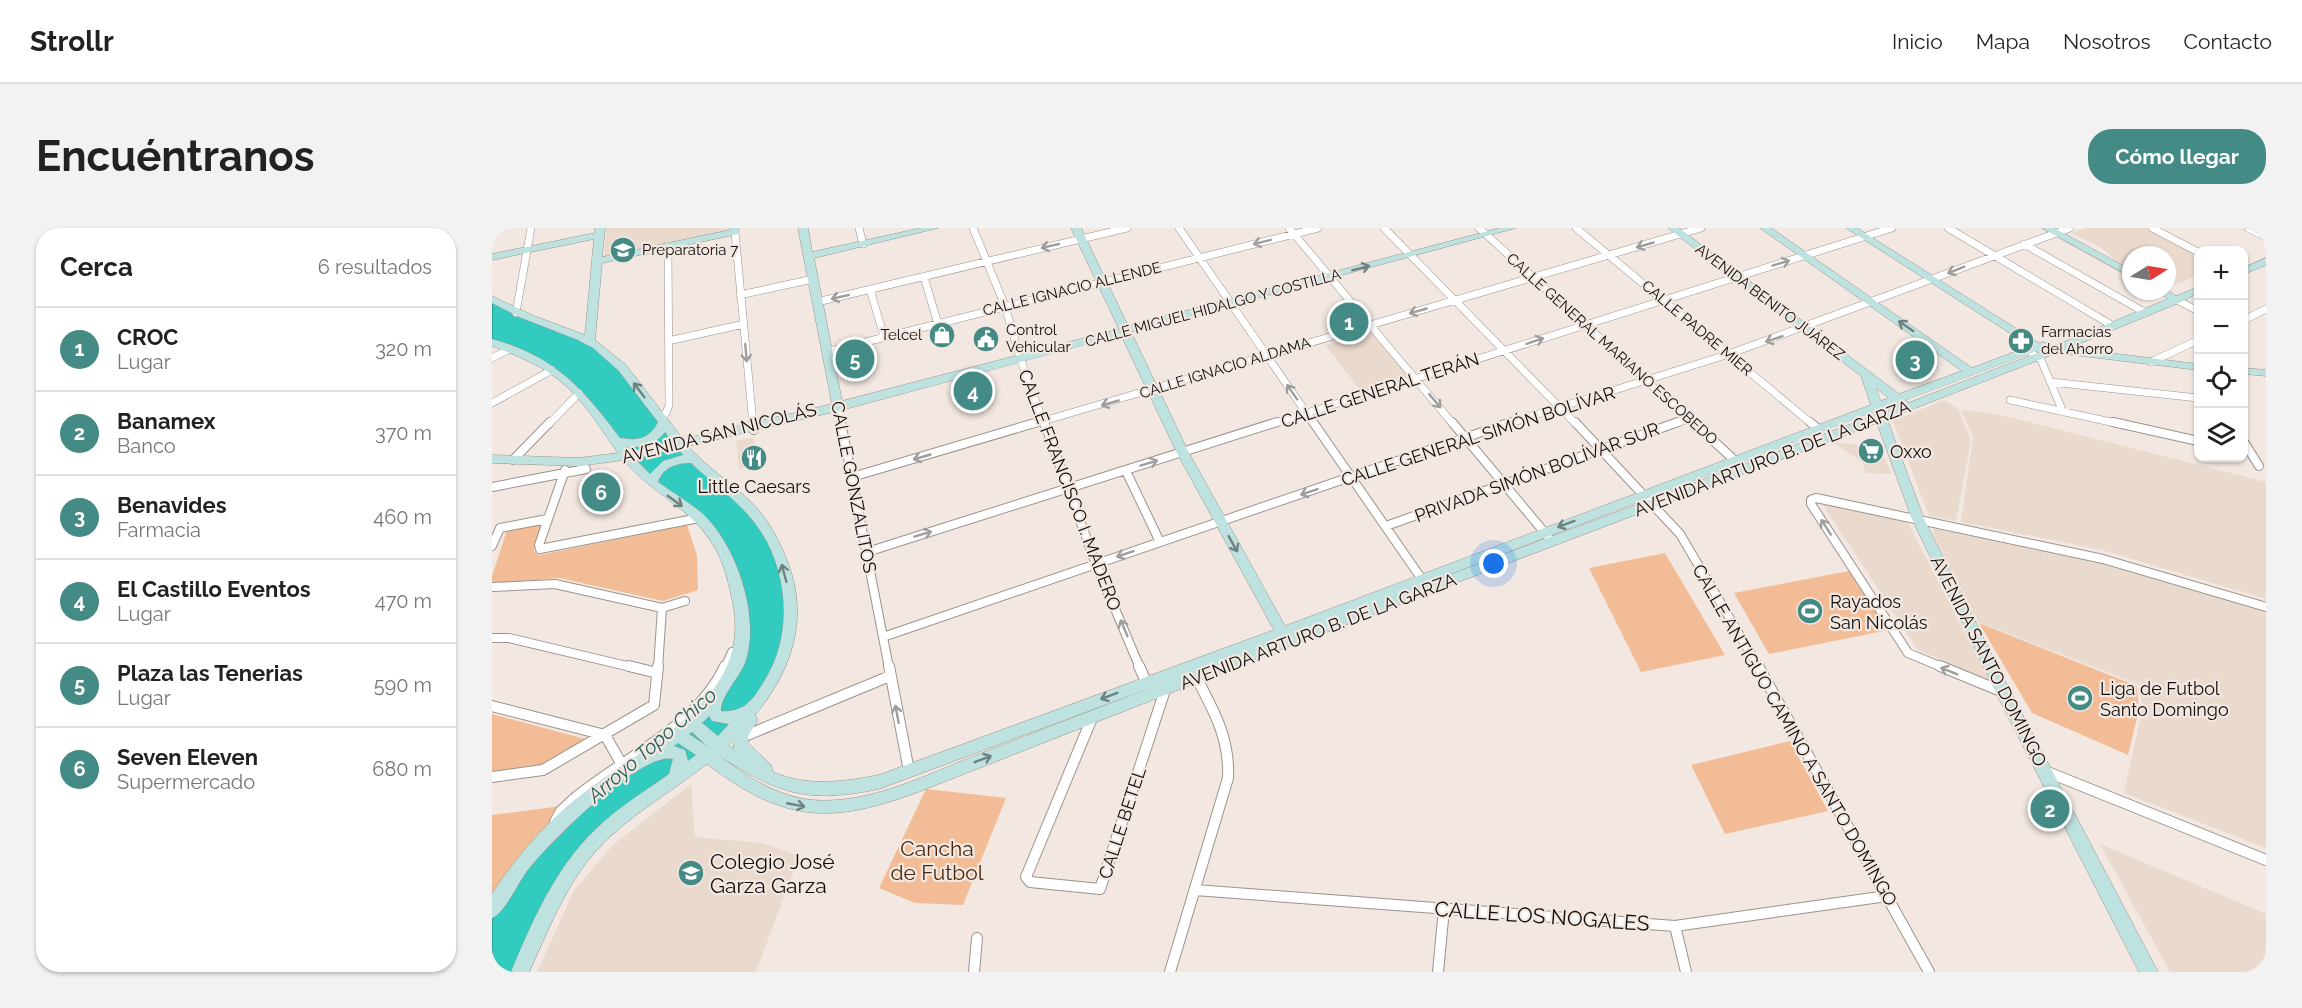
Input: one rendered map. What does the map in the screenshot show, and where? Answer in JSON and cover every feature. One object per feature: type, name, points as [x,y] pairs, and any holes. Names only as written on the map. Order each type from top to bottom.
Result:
[{"type":"street","points":[[516,313],[531,228]]},
{"type":"street","name":"CALLE GONZALITOS","points":[[803,228],[826,352],[840,405],[909,771]]},
{"type":"street","points":[[859,228],[863,244]]},
{"type":"street","points":[[808,256],[933,228]]},
{"type":"street","name":"CALLE FRANCISCO I. MADERO","points":[[973,228],[1005,306],[1020,358],[1096,564],[1146,682]]},
{"type":"street","points":[[818,302],[986,262],[1079,233],[1127,228]]},
{"type":"street","points":[[1179,228],[1421,578]]},
{"type":"street","name":"CALLE IGNACIO ALLENDE","points":[[826,352],[1200,257],[1292,231],[1318,228]]},
{"type":"street","name":"CALLE ANTIGUO CAMINO A SANTO DOMINGO","points":[[1384,228],[1600,448],[1680,534],[1929,972]]},
{"type":"street","name":"CALLE MIGUEL HIDALGO Y COSTILLA","points":[[840,405],[1330,277],[1483,231],[1511,228]]},
{"type":"street","name":"CALLE PADRE MIER","points":[[1576,228],[1818,429]]},
{"type":"street","name":"CALLE IGNACIO ALDAMA","points":[[852,477],[1609,255],[1677,231],[1701,228]]},
{"type":"street","points":[[1765,228],[1971,372]]},
{"type":"street","points":[[1851,228],[2035,351],[2063,412]]},
{"type":"street","name":"CALLE GENERAL TERÁN","points":[[867,552],[1892,228]]},
{"type":"street","points":[[1948,228],[2109,324]]},
{"type":"street","name":"CALLE GENERAL SIMÓN BOLÍVAR","points":[[883,637],[1465,437],[1729,354],[1932,280],[2024,244],[2051,230],[2070,228]]},
{"type":"street","points":[[2152,228],[2194,249]]},
{"type":"street","points":[[2248,228],[2266,237]]},
{"type":"street","points":[[597,261],[734,230],[753,427]]},
{"type":"street","points":[[2051,230],[2122,269]]},
{"type":"street","points":[[1292,231],[1548,537]]},
{"type":"street","name":"CALLE GENERAL MARIANO ESCOBEDO","points":[[1483,231],[1739,464]]},
{"type":"street","name":"AVENIDA BENITO JUÁREZ","points":[[1677,231],[1902,403]]},
{"type":"street","points":[[1079,233],[1183,453],[1284,637]]},
{"type":"street","points":[[492,262],[599,235],[590,341]]},
{"type":"street","points":[[2024,244],[2142,311]]},
{"type":"street","points":[[585,465],[626,451],[655,437],[666,413],[669,405],[668,246]]},
{"type":"street","points":[[492,257],[527,253]]},
{"type":"street","points":[[2248,261],[2266,254]]},
{"type":"street","points":[[2248,269],[2266,261]]},
{"type":"street","points":[[924,277],[938,324]]},
{"type":"street","points":[[740,295],[813,279]]},
{"type":"street","name":"AVENIDA ARTURO B. DE LA GARZA","points":[[2176,292],[2194,284]]},
{"type":"street","points":[[870,289],[884,337]]},
{"type":"street","name":"AVENIDA ARTURO B. DE LA GARZA","points":[[2176,294],[2194,291]]},
{"type":"street","points":[[492,299],[516,313],[590,341],[604,351],[629,378],[682,451],[751,509],[770,536],[785,575],[793,647],[785,669],[740,738],[742,748],[765,768],[756,780],[738,786],[713,767],[700,769],[651,802],[577,862]]},
{"type":"street","points":[[2176,299],[2194,308]]},
{"type":"street","name":"AVENIDA ARTURO B. DE LA GARZA","points":[[756,780],[799,789],[828,790],[866,785],[909,771],[935,770],[1092,718],[1163,683],[2109,324],[2142,311],[2161,300]]},
{"type":"street","points":[[2248,318],[2266,309]]},
{"type":"street","points":[[668,341],[744,324]]},
{"type":"street","name":"AVENIDA ARTURO B. DE LA GARZA","points":[[1902,403],[1971,372],[2035,351],[2055,350],[2109,324]]},
{"type":"street","points":[[492,342],[552,370],[579,393],[652,481],[699,518],[716,538],[727,557],[744,619],[744,634],[738,662],[716,696],[692,723],[572,812],[520,867],[492,910]]},
{"type":"street","points":[[2151,362],[2194,342]]},
{"type":"street","points":[[492,358],[510,349]]},
{"type":"street","points":[[2055,350],[2194,367]]},
{"type":"street","points":[[492,403],[552,370]]},
{"type":"street","points":[[2248,371],[2266,373]]},
{"type":"street","points":[[1866,376],[1878,412]]},
{"type":"street","points":[[2051,382],[2194,397]]},
{"type":"street","points":[[513,460],[579,393]]},
{"type":"street","points":[[2010,399],[2194,440]]},
{"type":"street","name":"AVENIDA SAN NICOLÁS","points":[[492,468],[564,472],[626,451],[682,451],[753,427],[840,405]]},
{"type":"street","name":"AVENIDA ARTURO B. DE LA GARZA","points":[[1739,464],[1818,429],[1878,412]]},
{"type":"street","name":"AVENIDA SANTO DOMINGO","points":[[1878,412],[1918,519],[2003,693],[2149,972]]},
{"type":"street","name":"PRIVADA SIMÓN BOLÍVAR SUR","points":[[1386,526],[1600,448],[1688,419]]},
{"type":"street","points":[[652,481],[664,465],[682,451]]},
{"type":"street","points":[[2248,452],[2259,466]]},
{"type":"street","name":"AVENIDA SAN NICOLÁS","points":[[492,459],[585,465]]},
{"type":"street","points":[[1126,471],[1160,542]]},
{"type":"street","points":[[564,472],[547,519],[539,545],[540,549],[699,518]]},
{"type":"street","points":[[492,487],[564,472]]},
{"type":"street","points":[[2003,693],[1908,653],[1811,504],[1811,500],[1816,498],[2103,559],[2266,607]]},
{"type":"street","points":[[492,546],[499,528],[547,519]]},
{"type":"street","name":"AVENIDA ARTURO B. DE LA GARZA","points":[[678,734],[713,750],[790,804],[807,807],[837,807],[870,800],[935,770],[1146,682],[1163,683],[1196,677],[1421,578],[1548,537]]},
{"type":"street","points":[[492,587],[559,585],[662,608],[685,601]]},
{"type":"street","points":[[492,777],[543,770],[655,704],[662,608]]},
{"type":"street","points":[[555,829],[556,819],[564,808],[621,764],[673,729],[699,705],[725,669],[744,619]]},
{"type":"street","points":[[520,972],[554,901],[577,862],[619,819],[713,750],[750,711],[770,683],[783,659],[790,631]]},
{"type":"street","points":[[492,638],[510,638],[657,673]]},
{"type":"street","points":[[740,738],[890,676]]},
{"type":"street","points":[[1170,972],[1228,778],[1228,749],[1221,722],[1196,677]]},
{"type":"street","name":"CALLE BETEL","points":[[1092,718],[1026,877],[1030,882],[1100,889],[1163,683]]},
{"type":"street","points":[[716,696],[713,710],[717,717],[733,718],[750,711]]},
{"type":"street","points":[[492,706],[605,735],[621,764]]},
{"type":"street","name":"AVENIDA ARTURO B. DE LA GARZA","points":[[692,723],[713,750]]},
{"type":"street","points":[[648,756],[665,751],[677,752],[681,763],[675,779]]},
{"type":"street","points":[[2045,771],[2266,860]]},
{"type":"street","name":"CALLE LOS NOGALES","points":[[1195,890],[1675,926],[1887,896]]},
{"type":"street","points":[[1438,972],[1444,909]]},
{"type":"street","points":[[1675,926],[1686,972]]},
{"type":"street","points":[[974,972],[977,938]]},
{"type":"shaded area","name":"Preparatoria 7","points":[[606,228],[728,228],[729,232],[604,258]]},
{"type":"shaded area","points":[[2086,228],[2147,228],[2194,252],[2194,277],[2176,285],[2176,246],[2122,246],[2122,264],[2115,261],[2105,250],[2072,233]]},
{"type":"shaded area","points":[[1370,332],[1408,376],[1361,391],[1325,345]]},
{"type":"shaded area","points":[[1944,400],[1958,409],[1971,440],[1956,521],[1929,516],[1893,421]]},
{"type":"shaded area","points":[[1961,410],[1997,414],[2266,482],[2266,599],[2102,550],[1961,522],[1973,437]]},
{"type":"shaded area","points":[[754,437],[757,465],[739,470],[736,441]]},
{"type":"shaded area","points":[[1834,443],[1856,444],[1862,457],[1885,458],[1891,474],[1866,473],[1862,462]]},
{"type":"shaded area","points":[[1821,502],[1906,519],[1989,680],[1918,650]]},
{"type":"shaded area","points":[[1933,528],[2095,562],[2266,612],[2266,848],[2124,793],[2142,711],[2140,685],[1978,622],[1933,534]]},
{"type":"shaded area","name":"Colegio José Garza Garza","points":[[691,784],[695,837],[762,843],[799,856],[756,972],[537,972],[574,890],[614,844]]},
{"type":"shaded area","points":[[2100,844],[2266,914],[2266,972],[2170,972]]},
{"type":"green space","points":[[541,524],[534,551],[540,555],[687,525],[697,555],[698,590],[663,601],[559,578],[492,584],[492,576],[507,530]]},
{"type":"green space","points":[[1665,553],[1725,655],[1641,672],[1589,568]]},
{"type":"green space","name":"Rayados San Nicolás","points":[[1849,571],[1889,630],[1769,654],[1734,593]]},
{"type":"green space","name":"Liga de Futbol Santo Domingo","points":[[1979,623],[2137,686],[2139,710],[2128,755],[2032,713]]},
{"type":"green space","points":[[492,714],[585,739],[537,767],[492,772]]},
{"type":"green space","points":[[1790,741],[1828,811],[1725,834],[1691,765]]},
{"type":"green space","name":"Cancha de Futbol","points":[[926,789],[1006,798],[963,905],[915,903],[879,888]]},
{"type":"green space","points":[[562,806],[492,911],[492,815]]},
{"type":"water","points":[[492,299],[604,351],[680,443],[751,509],[776,550],[791,631],[751,711],[589,848],[520,972],[492,972],[492,911],[532,853],[692,723],[744,634],[716,538],[652,483],[579,393],[552,370],[492,342]]},
{"type":"place","name":"Preparatoria 7","points":[[623,250]]},
{"type":"place","name":"CROC","points":[[1349,322]]},
{"type":"place","name":"Telcel","points":[[942,335]]},
{"type":"place","name":"Control Vehicular","points":[[986,339]]},
{"type":"place","name":"Farmacias del Ahorro","points":[[2021,341]]},
{"type":"place","name":"Plaza las Tenerias","points":[[855,359]]},
{"type":"place","name":"Benavides","points":[[1915,360]]},
{"type":"place","name":"El Castillo Eventos","points":[[973,391]]},
{"type":"place","name":"Oxxo","points":[[1871,451]]},
{"type":"place","name":"Little Caesars","points":[[754,458]]},
{"type":"place","name":"Seven Eleven","points":[[601,492]]},
{"type":"place","name":"Rayados San Nicolás","points":[[1810,611]]},
{"type":"place","name":"Liga de Futbol Santo Domingo","points":[[2080,698]]},
{"type":"place","name":"Banamex","points":[[2050,809]]},
{"type":"place","name":"Colegio José Garza Garza","points":[[691,873]]},
{"type":"water label","name":"Arroyo Topo Chico","points":[[652,745]]}]
